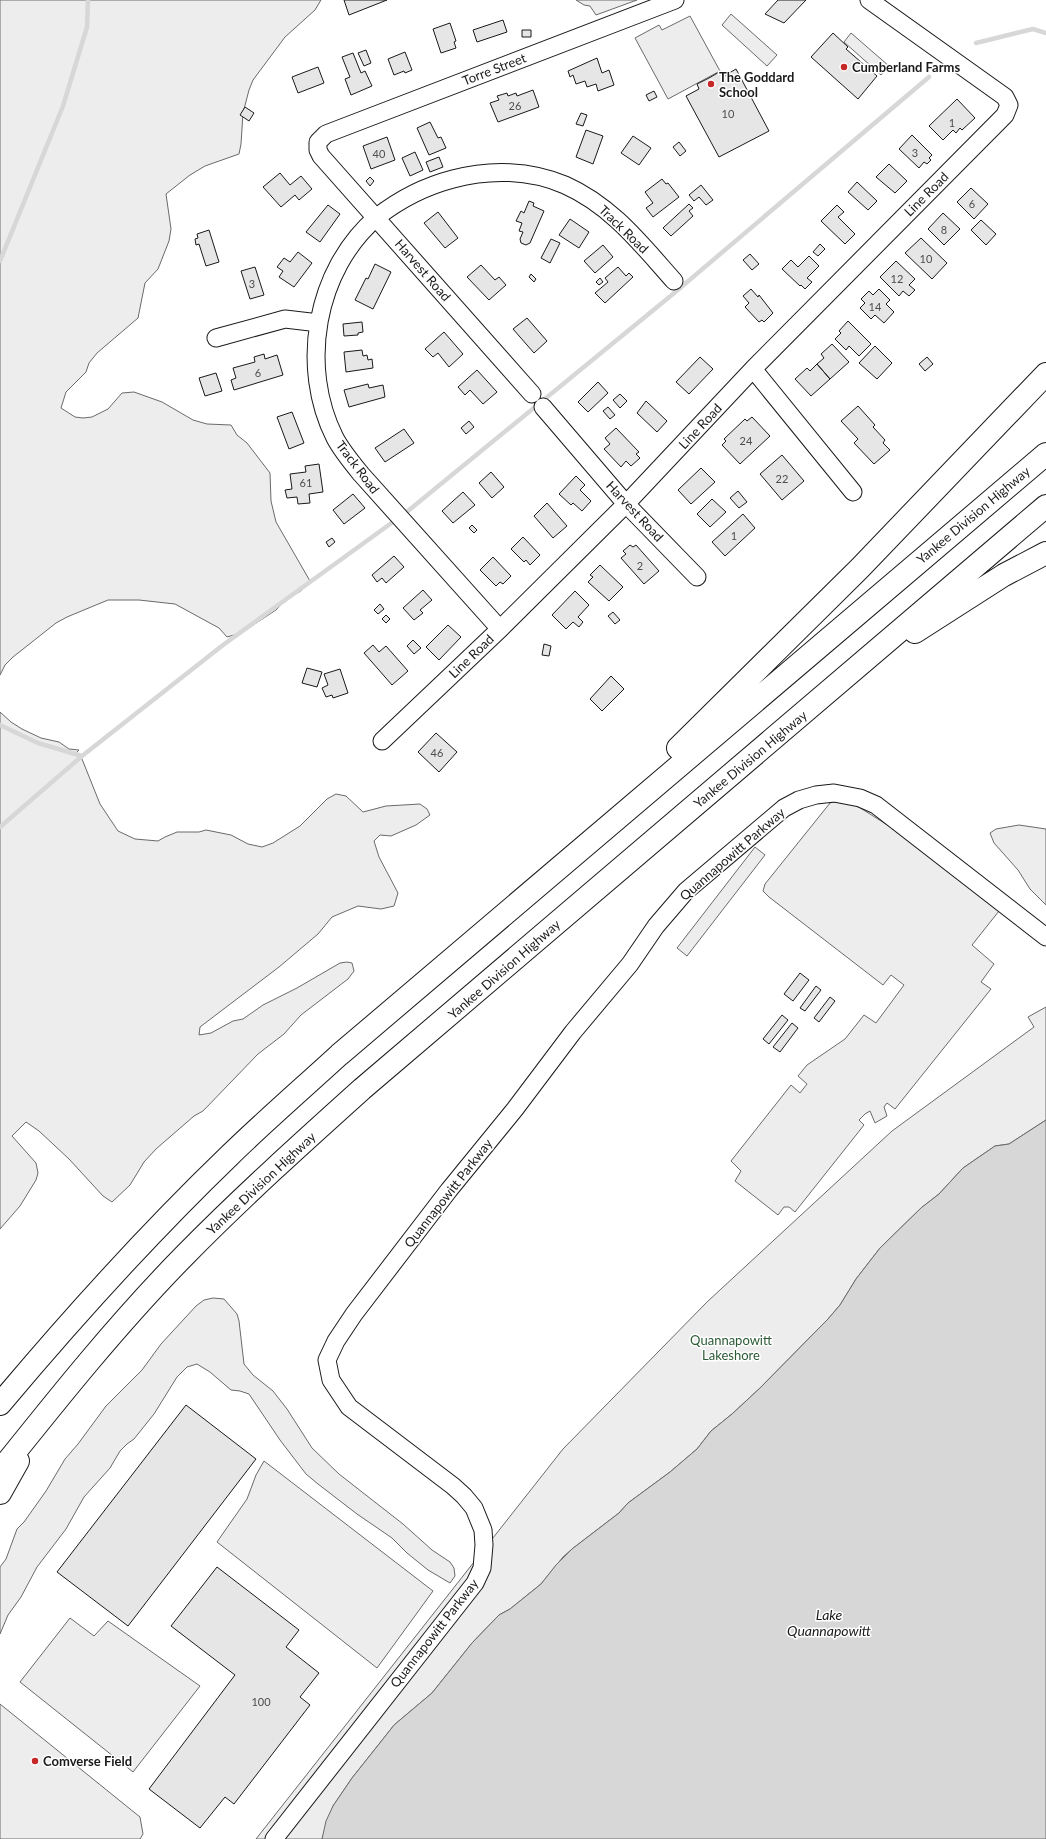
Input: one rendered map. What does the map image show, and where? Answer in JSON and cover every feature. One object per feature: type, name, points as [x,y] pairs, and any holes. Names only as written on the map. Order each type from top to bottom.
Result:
[{"type":"highway","points":[[578,852],[633,792],[860,568],[1046,374]]},
{"type":"highway","name":"Yankee Division Highway","points":[[0,1404],[63,1328],[151,1234],[230,1154],[404,998],[1046,454]]},
{"type":"highway","name":"Yankee Division Highway","points":[[0,1471],[113,1334],[184,1256],[268,1173],[362,1089],[1046,506]]},
{"type":"highway","points":[[836,685],[1004,574],[1046,553]]},
{"type":"highway","points":[[0,1493],[41,1420]]},
{"type":"street","name":"Torre Street","points":[[318,144],[321,138],[326,134],[675,0]]},
{"type":"street","points":[[869,0],[887,5]]},
{"type":"street","name":"Line Road","points":[[382,741],[500,629],[626,504],[754,369],[1005,115],[1009,105],[1005,97],[887,5]]},
{"type":"street","name":"Harvest Road","points":[[318,144],[319,154],[532,394]]},
{"type":"street","name":"Track Road","points":[[500,629],[398,517],[350,461],[332,430],[318,387],[316,360],[319,322],[327,292],[341,262],[356,240],[377,218],[416,192],[440,182],[466,176],[500,172],[536,176],[564,185],[593,200],[619,220],[674,280]]},
{"type":"street","points":[[216,338],[285,319],[319,322]]},
{"type":"street","points":[[754,369],[853,492]]},
{"type":"street","name":"Harvest Road","points":[[544,408],[626,504],[697,577]]},
{"type":"street","name":"Quannapowitt Parkway","points":[[274,1839],[475,1583],[482,1568],[484,1553],[483,1530],[470,1502],[453,1486],[349,1407],[331,1380],[328,1360],[336,1341],[382,1277],[573,1032],[630,964],[656,926],[686,891],[784,808],[808,797],[834,793],[851,796],[876,805],[1046,937]]},
{"type":"shaded area","points":[[0,0],[321,0],[315,10],[285,37],[253,80],[243,113],[239,154],[205,166],[190,175],[166,194],[171,229],[169,241],[158,269],[145,283],[138,318],[97,353],[89,363],[86,372],[66,392],[61,408],[75,417],[92,417],[108,409],[122,393],[134,392],[162,402],[193,420],[207,424],[231,425],[237,435],[247,443],[270,473],[271,501],[276,522],[310,581],[301,591],[288,598],[276,610],[241,633],[227,637],[219,628],[175,604],[139,600],[108,600],[56,623],[13,657],[5,665],[0,675]]},
{"type":"shaded area","points":[[576,0],[637,0],[596,15],[590,6],[584,5]]},
{"type":"shaded area","points":[[731,14],[777,55],[767,66],[722,25]]},
{"type":"shaded area","points":[[690,16],[720,71],[668,99],[635,38],[659,25],[662,30]]},
{"type":"shaded area","points":[[851,33],[889,66],[881,75],[844,42]]},
{"type":"shaded area","points":[[0,712],[22,729],[41,738],[59,742],[69,749],[79,750],[75,754],[82,759],[100,804],[118,831],[135,839],[158,841],[177,832],[199,832],[206,830],[231,835],[248,844],[262,847],[273,843],[300,826],[327,799],[336,794],[346,796],[363,812],[386,806],[420,804],[427,809],[430,815],[416,825],[391,836],[380,835],[374,841],[379,857],[398,893],[394,906],[381,909],[358,906],[332,917],[318,934],[279,967],[200,1027],[199,1035],[211,1033],[233,1021],[243,1019],[263,1005],[297,988],[340,963],[352,963],[354,971],[348,979],[301,1015],[284,1034],[258,1054],[203,1111],[194,1116],[156,1149],[144,1162],[130,1185],[112,1202],[103,1196],[69,1159],[39,1131],[26,1122],[12,1136],[36,1163],[38,1173],[36,1180],[20,1206],[0,1229]]},
{"type":"shaded area","points":[[830,803],[854,804],[889,826],[999,911],[972,945],[994,964],[981,982],[991,989],[895,1109],[887,1103],[884,1107],[887,1116],[875,1123],[870,1111],[865,1114],[859,1120],[864,1125],[795,1212],[789,1207],[784,1207],[778,1215],[735,1181],[741,1171],[731,1161],[791,1085],[800,1093],[807,1084],[798,1076],[807,1065],[845,1039],[864,1015],[876,1023],[904,985],[891,975],[883,985],[763,891],[765,884]]},
{"type":"shaded area","points":[[1019,825],[1046,829],[1046,905],[1030,889],[1018,870],[994,843],[990,833],[996,829]]},
{"type":"shaded area","points":[[755,847],[765,855],[687,956],[677,948]]},
{"type":"shaded area","name":"Quannapowitt Lakeshore","points":[[1046,1007],[1046,1120],[1009,1144],[995,1146],[963,1168],[939,1194],[921,1208],[880,1248],[856,1279],[840,1305],[828,1319],[760,1388],[711,1431],[697,1449],[670,1472],[628,1503],[619,1513],[572,1549],[563,1557],[541,1584],[510,1609],[499,1615],[472,1643],[432,1693],[394,1725],[352,1778],[333,1806],[322,1839],[256,1839],[563,1449],[707,1302],[892,1131],[1034,1027],[1028,1017]]},
{"type":"shaded area","points":[[213,1298],[224,1299],[237,1314],[244,1364],[253,1375],[273,1391],[287,1409],[312,1448],[339,1474],[403,1524],[432,1550],[450,1562],[454,1568],[455,1576],[450,1583],[428,1570],[407,1553],[392,1538],[357,1514],[318,1484],[306,1474],[280,1440],[249,1394],[231,1390],[210,1372],[197,1364],[187,1367],[177,1377],[154,1414],[134,1439],[120,1451],[110,1468],[84,1497],[66,1529],[37,1567],[21,1597],[8,1615],[0,1634],[0,1567],[6,1559],[17,1529],[24,1522],[46,1491],[65,1459],[106,1406],[142,1370],[161,1344],[196,1306],[204,1300]]},
{"type":"shaded area","points":[[264,1461],[433,1591],[377,1668],[217,1542],[247,1499],[256,1475]]},
{"type":"shaded area","points":[[70,1618],[94,1636],[108,1621],[200,1686],[133,1772],[20,1682]]},
{"type":"shaded area","name":"Comverse Field","points":[[0,1704],[140,1817],[143,1834],[140,1839],[0,1839]]},
{"type":"water","name":"Lake Quannapowitt","points":[[1046,1120],[1046,1839],[322,1839],[326,1821],[333,1806],[352,1778],[394,1725],[432,1693],[472,1643],[499,1615],[510,1609],[541,1584],[556,1565],[572,1549],[619,1513],[628,1503],[670,1472],[697,1449],[711,1431],[760,1388],[828,1319],[840,1305],[856,1279],[880,1248],[921,1208],[939,1194],[963,1168],[995,1146],[1009,1144]]},
{"type":"building","points":[[344,0],[387,0],[349,15]]},
{"type":"building","points":[[778,0],[806,0],[784,23],[765,14]]},
{"type":"building","points":[[503,20],[507,32],[477,42],[473,30]]},
{"type":"building","points":[[450,23],[456,41],[454,42],[456,48],[441,53],[433,29]]},
{"type":"building","points":[[522,30],[531,30],[531,37],[522,37]]},
{"type":"building","name":"Cumberland Farms","points":[[833,33],[848,47],[846,49],[877,76],[858,99],[811,57]]},
{"type":"building","points":[[366,50],[371,63],[364,66],[358,53]]},
{"type":"building","points":[[405,52],[412,70],[394,75],[388,59]]},
{"type":"building","points":[[353,53],[361,73],[365,71],[372,86],[351,95],[345,79],[350,77],[342,57]]},
{"type":"building","points":[[597,58],[602,73],[609,70],[614,85],[598,91],[596,84],[587,87],[585,81],[576,84],[573,75],[570,77],[568,71]]},
{"type":"building","points":[[318,67],[324,83],[298,93],[292,77]]},
{"type":"building","points":[[736,69],[769,131],[719,157],[686,96],[699,89],[697,84],[721,71],[724,76]]},
{"type":"building","points":[[533,90],[539,107],[498,122],[490,103],[499,100],[497,96],[507,93],[508,96],[516,93],[517,96]]},
{"type":"building","points":[[654,91],[657,97],[649,101],[646,95]]},
{"type":"building","points":[[957,99],[975,118],[962,130],[960,128],[956,133],[953,130],[943,140],[929,126]]},
{"type":"building","points":[[245,107],[254,113],[249,121],[240,115]]},
{"type":"building","points":[[581,113],[587,115],[583,126],[576,124]]},
{"type":"building","points":[[430,122],[438,138],[441,137],[446,148],[429,155],[417,128]]},
{"type":"building","points":[[586,130],[603,136],[593,164],[576,157]]},
{"type":"building","points":[[912,135],[932,155],[929,158],[931,160],[927,164],[924,162],[919,168],[899,149]]},
{"type":"building","points":[[633,136],[651,148],[639,165],[621,153]]},
{"type":"building","points":[[387,137],[395,160],[371,169],[363,146]]},
{"type":"building","points":[[679,142],[686,151],[680,156],[673,147]]},
{"type":"building","points":[[415,152],[423,170],[410,176],[402,158]]},
{"type":"building","points":[[439,157],[443,167],[430,172],[426,162]]},
{"type":"building","points":[[889,164],[907,181],[895,193],[876,177]]},
{"type":"building","points":[[280,173],[290,185],[301,176],[312,189],[299,200],[295,195],[281,207],[263,187]]},
{"type":"building","points":[[370,177],[374,181],[370,186],[366,181]]},
{"type":"building","points":[[662,179],[666,184],[668,183],[679,197],[653,217],[646,208],[653,203],[645,192]]},
{"type":"building","points":[[857,182],[877,201],[868,210],[848,192]]},
{"type":"building","points":[[701,185],[713,200],[706,205],[699,197],[694,201],[689,195]]},
{"type":"building","points":[[971,188],[988,204],[974,219],[957,202]]},
{"type":"building","points":[[529,201],[534,203],[533,206],[544,211],[530,243],[526,245],[521,243],[520,239],[523,232],[519,231],[522,223],[516,221],[521,211],[524,213]]},
{"type":"building","points":[[689,204],[693,208],[689,211],[693,216],[671,236],[663,228]]},
{"type":"building","points":[[328,205],[340,214],[320,242],[306,232]]},
{"type":"building","points":[[837,205],[844,212],[838,217],[855,234],[845,244],[821,221]]},
{"type":"building","points":[[438,212],[458,238],[445,248],[424,223]]},
{"type":"building","points":[[943,213],[960,229],[944,245],[928,229]]},
{"type":"building","points":[[570,219],[589,232],[579,248],[559,235]]},
{"type":"building","points":[[981,220],[996,234],[986,245],[971,230]]},
{"type":"building","points":[[209,230],[219,262],[206,266],[199,244],[196,245],[195,239],[198,238],[197,234]]},
{"type":"building","points":[[921,238],[947,263],[932,279],[905,253]]},
{"type":"building","points":[[551,239],[560,243],[550,263],[541,258]]},
{"type":"building","points":[[820,244],[825,249],[818,256],[813,252]]},
{"type":"building","points":[[603,245],[613,257],[595,273],[584,261]]},
{"type":"building","points":[[298,252],[312,263],[294,287],[279,277],[283,271],[277,267],[284,258],[290,262]]},
{"type":"building","points":[[750,254],[759,264],[752,270],[743,260]]},
{"type":"building","points":[[809,256],[819,266],[807,278],[812,282],[805,289],[782,269],[791,260],[798,267]]},
{"type":"building","points":[[896,261],[915,279],[909,285],[915,290],[909,296],[903,291],[899,296],[880,277]]},
{"type":"building","points":[[375,264],[391,272],[373,309],[355,300]]},
{"type":"building","points":[[481,265],[495,280],[499,277],[506,285],[489,300],[467,277]]},
{"type":"building","points":[[255,267],[264,295],[250,299],[241,271]]},
{"type":"building","points":[[618,267],[626,276],[629,273],[633,277],[605,303],[595,293],[608,282],[605,278]]},
{"type":"building","points":[[531,274],[536,279],[534,282],[529,277]]},
{"type":"building","points":[[600,278],[603,282],[599,285],[596,282]]},
{"type":"building","points":[[751,289],[758,297],[759,295],[773,313],[764,322],[762,320],[759,322],[745,307],[749,303],[743,296]]},
{"type":"building","points":[[879,289],[890,300],[886,304],[894,312],[884,323],[875,315],[871,319],[860,308],[865,303],[861,299],[869,291],[873,295]]},
{"type":"building","points":[[527,318],[547,341],[534,353],[513,329]]},
{"type":"building","points":[[848,321],[871,344],[859,356],[849,346],[846,350],[835,339],[841,333],[839,331]]},
{"type":"building","points":[[362,322],[363,332],[358,333],[358,335],[344,336],[343,324]]},
{"type":"building","points":[[444,332],[463,354],[449,367],[438,353],[433,357],[425,349]]},
{"type":"building","points":[[832,344],[849,362],[830,379],[817,364],[824,358],[821,354]]},
{"type":"building","points":[[875,346],[892,363],[877,379],[859,363]]},
{"type":"building","points":[[362,350],[363,356],[367,355],[368,360],[372,359],[373,368],[346,372],[344,352]]},
{"type":"building","points":[[264,354],[265,359],[277,355],[283,375],[234,390],[231,380],[236,378],[233,368],[255,362],[254,357]]},
{"type":"building","points":[[700,357],[713,369],[689,394],[676,382]]},
{"type":"building","points":[[927,357],[933,364],[925,371],[919,364]]},
{"type":"building","points":[[817,364],[830,379],[811,396],[795,379],[807,368],[810,371]]},
{"type":"building","points":[[477,370],[497,392],[483,404],[470,390],[465,395],[458,387]]},
{"type":"building","points":[[216,373],[222,391],[205,396],[199,378]]},
{"type":"building","points":[[598,382],[608,393],[588,412],[578,402]]},
{"type":"building","points":[[368,384],[369,388],[383,385],[385,397],[349,407],[344,390]]},
{"type":"building","points":[[620,394],[627,401],[620,408],[613,400]]},
{"type":"building","points":[[646,401],[667,421],[657,432],[637,413]]},
{"type":"building","points":[[858,406],[875,425],[873,427],[885,440],[883,443],[890,450],[874,464],[854,443],[858,439],[841,421]]},
{"type":"building","points":[[608,407],[615,415],[610,419],[603,411]]},
{"type":"building","points":[[292,412],[304,443],[289,449],[277,417]]},
{"type":"building","points":[[752,417],[770,436],[740,464],[722,445],[726,441],[724,439],[745,419],[747,421]]},
{"type":"building","points":[[469,421],[474,427],[466,434],[461,428]]},
{"type":"building","points":[[616,428],[639,452],[636,454],[640,458],[631,466],[626,461],[621,467],[604,449],[610,444],[605,438]]},
{"type":"building","points":[[404,429],[414,443],[385,462],[375,448]]},
{"type":"building","points":[[782,455],[804,481],[782,500],[760,474]]},
{"type":"building","points":[[319,464],[323,492],[309,494],[310,503],[298,504],[297,497],[287,498],[285,490],[292,489],[290,474],[306,472],[305,466]]},
{"type":"building","points":[[701,468],[715,482],[691,504],[678,490]]},
{"type":"building","points":[[491,472],[504,487],[492,498],[479,483]]},
{"type":"building","points":[[576,476],[585,485],[580,490],[591,501],[582,511],[573,503],[571,505],[559,494]]},
{"type":"building","points":[[738,491],[747,502],[739,508],[730,498]]},
{"type":"building","points":[[463,492],[475,505],[453,523],[442,511]]},
{"type":"building","points":[[353,494],[365,508],[344,524],[333,510]]},
{"type":"building","points":[[712,499],[726,512],[710,527],[697,514]]},
{"type":"building","points":[[547,503],[567,526],[553,538],[534,516]]},
{"type":"building","points":[[743,514],[755,528],[725,556],[712,542]]},
{"type":"building","points":[[472,525],[477,530],[474,533],[469,528]]},
{"type":"building","points":[[523,537],[540,555],[530,565],[526,560],[524,562],[511,549]]},
{"type":"building","points":[[332,538],[335,542],[329,547],[326,542]]},
{"type":"building","points":[[630,545],[633,547],[636,545],[659,571],[644,584],[621,558],[626,554],[623,551]]},
{"type":"building","points":[[394,556],[404,567],[386,583],[382,578],[377,582],[372,575]]},
{"type":"building","points":[[493,557],[511,576],[503,584],[500,582],[496,586],[480,570]]},
{"type":"building","points":[[600,565],[623,587],[609,601],[588,582],[593,577],[590,575]]},
{"type":"building","points":[[423,590],[432,600],[420,610],[423,613],[414,620],[403,608]]},
{"type":"building","points":[[575,591],[589,605],[578,617],[583,622],[579,627],[573,622],[566,629],[552,615]]},
{"type":"building","points":[[380,604],[384,609],[378,614],[374,610]]},
{"type":"building","points":[[613,612],[620,620],[615,624],[608,616]]},
{"type":"building","points":[[386,615],[390,619],[386,623],[382,619]]},
{"type":"building","points":[[448,625],[461,637],[439,660],[426,647]]},
{"type":"building","points":[[413,640],[421,648],[414,654],[407,646]]},
{"type":"building","points":[[544,644],[551,646],[549,656],[542,655]]},
{"type":"building","points":[[373,645],[379,652],[386,646],[408,671],[392,685],[364,653]]},
{"type":"building","points":[[307,668],[322,672],[317,687],[302,683]]},
{"type":"building","points":[[340,669],[348,693],[333,698],[332,695],[326,697],[322,688],[328,685],[324,674]]},
{"type":"building","points":[[611,676],[624,689],[602,711],[590,699]]},
{"type":"building","points":[[436,733],[457,752],[439,772],[418,752]]},
{"type":"building","points":[[800,973],[809,980],[793,1001],[784,994]]},
{"type":"building","points":[[816,986],[821,990],[805,1011],[800,1008]]},
{"type":"building","points":[[830,997],[835,1001],[819,1022],[814,1018]]},
{"type":"building","points":[[782,1015],[788,1020],[769,1044],[763,1039]]},
{"type":"building","points":[[792,1023],[798,1028],[780,1052],[773,1047]]},
{"type":"building","points":[[186,1405],[256,1459],[128,1626],[57,1572]]},
{"type":"building","points":[[217,1567],[299,1630],[286,1647],[319,1673],[300,1697],[310,1705],[234,1804],[225,1797],[200,1828],[149,1789],[235,1675],[171,1626]]},
{"type":"waterway","points":[[0,261],[63,106],[87,27],[88,0]]},
{"type":"waterway","points":[[976,43],[1033,29],[1046,33]]},
{"type":"waterway","points":[[403,515],[673,294],[929,77]]},
{"type":"waterway","points":[[0,827],[82,756],[223,645],[397,519]]},
{"type":"waterway","points":[[0,725],[38,743],[82,756]]},
{"type":"place","name":"Cumberland Farms","points":[[844,67]]},
{"type":"place","name":"The Goddard School","points":[[711,84]]},
{"type":"place","name":"Comverse Field","points":[[35,1761]]}]
